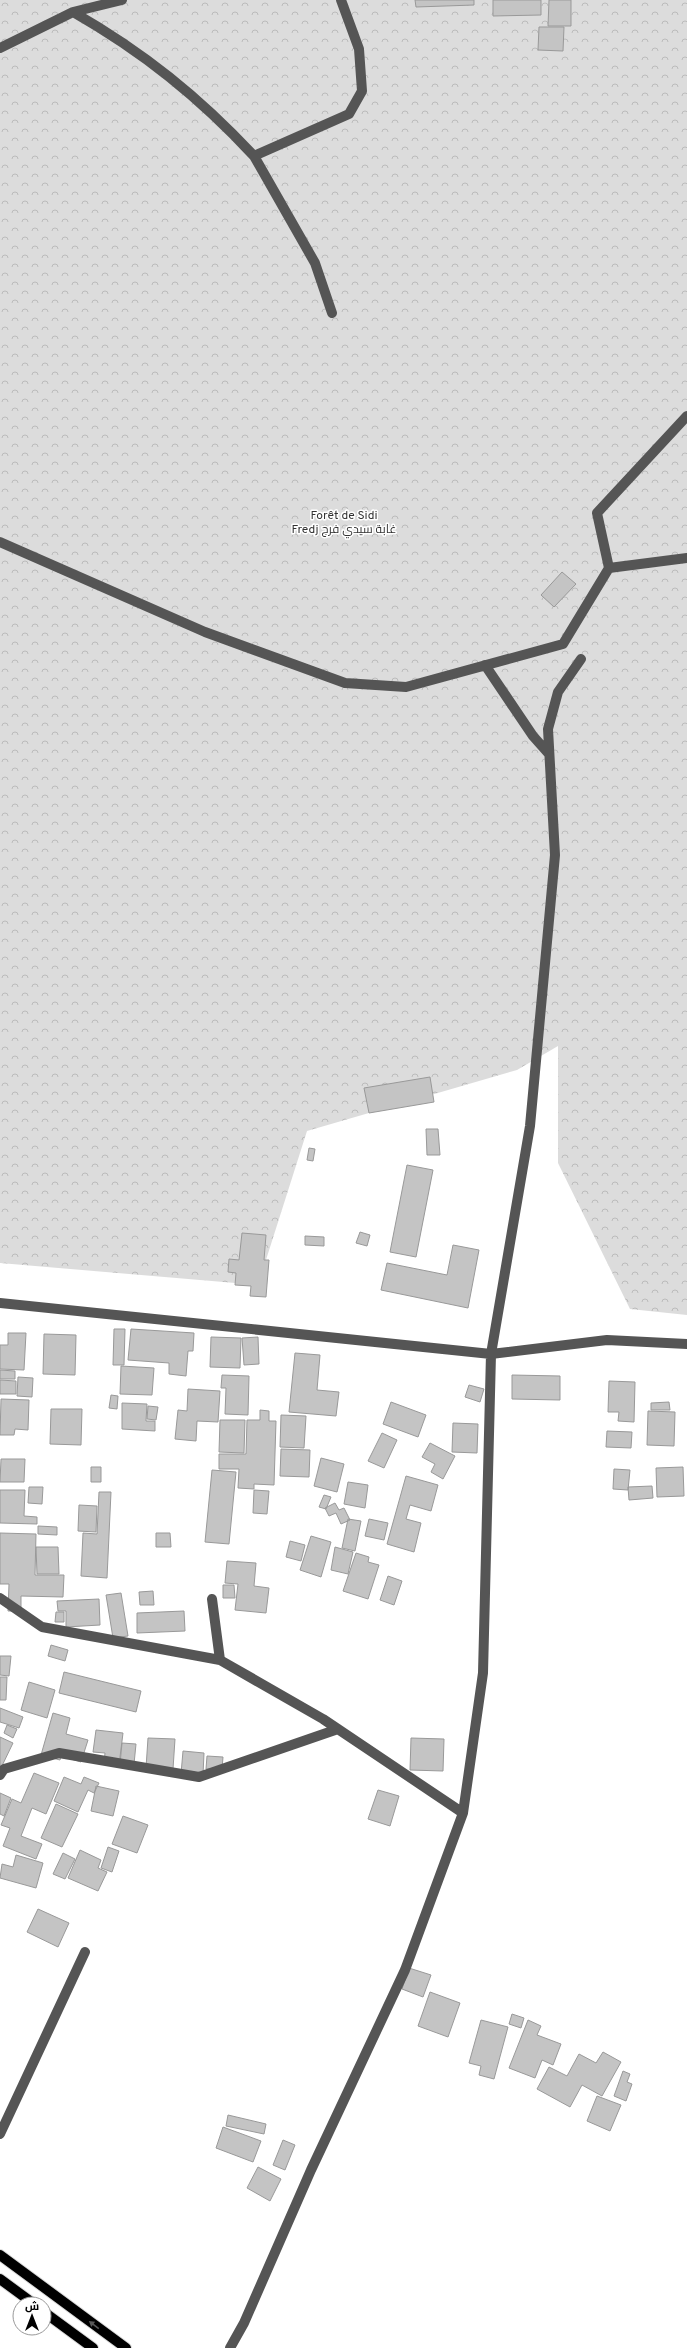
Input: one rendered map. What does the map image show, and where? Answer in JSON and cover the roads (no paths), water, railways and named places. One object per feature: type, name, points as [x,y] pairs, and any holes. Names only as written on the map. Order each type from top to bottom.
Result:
[{"type":"main road","points":[[0,2255],[126,2348]]},
{"type":"main road","points":[[0,2279],[23,2296]]},
{"type":"main road","points":[[52,2318],[93,2348]]},
{"type":"street","points":[[0,48],[73,12],[122,0]]},
{"type":"street","points":[[254,156],[349,114],[362,91],[359,49],[341,0]]},
{"type":"street","points":[[73,12],[133,48],[170,76],[200,101],[254,156],[315,263],[332,313]]},
{"type":"street","points":[[0,542],[205,632],[345,683],[406,687],[563,644],[609,568],[597,513],[687,416]]},
{"type":"street","points":[[609,568],[687,558]]},
{"type":"street","points":[[230,2348],[244,2323],[311,2170],[405,1970],[463,1813],[483,1673],[491,1354],[530,1126],[554,855],[548,729],[554,702],[558,692],[581,658]]},
{"type":"street","points":[[485,665],[533,736],[549,754]]},
{"type":"street","points":[[0,1303],[491,1354],[607,1340],[687,1344]]},
{"type":"street","points":[[0,1598],[42,1627],[220,1660],[338,1729],[463,1813]]},
{"type":"street","points":[[212,1599],[220,1660]]},
{"type":"street","points":[[0,1775],[4,1770],[59,1753],[199,1777],[338,1729]]},
{"type":"street","points":[[0,2134],[85,1952]]},
{"type":"park label","name":"Forêt de Sidi Fredj غابة سيدي فرج","points":[[344,523]]}]
